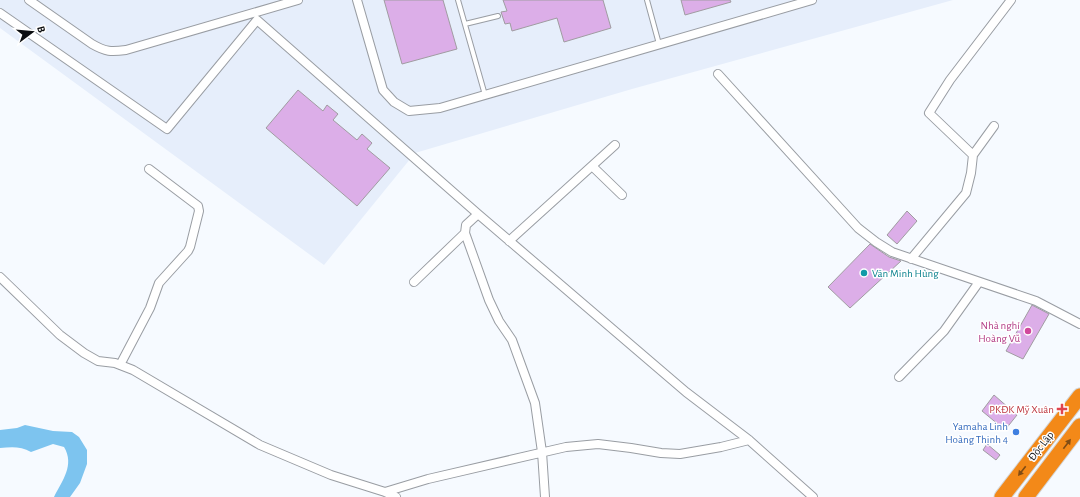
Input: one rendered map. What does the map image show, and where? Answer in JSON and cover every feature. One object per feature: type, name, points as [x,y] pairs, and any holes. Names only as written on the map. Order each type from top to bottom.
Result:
[{"type":"highway","name":"Độc Lập","points":[[1002,497],[1080,396]]},
{"type":"highway","name":"Độc Lập","points":[[1026,497],[1080,426]]},
{"type":"street","points":[[29,0],[102,50],[114,51],[126,50],[298,0]]},
{"type":"street","points":[[357,0],[383,90],[394,102],[409,111],[440,108],[812,0]]},
{"type":"street","points":[[973,155],[929,113],[950,80],[1011,0]]},
{"type":"street","points":[[0,13],[167,129],[257,20],[478,214],[686,392],[749,440],[813,497]]},
{"type":"street","points":[[718,74],[858,228],[876,242],[892,252],[1036,302],[1080,324]]},
{"type":"street","points":[[911,259],[966,193],[971,173],[973,155],[994,126]]},
{"type":"street","points":[[510,241],[615,146]]},
{"type":"street","points":[[592,166],[622,195]]},
{"type":"street","points":[[120,366],[150,308],[159,283],[188,251],[199,211],[198,206],[194,202],[149,169]]},
{"type":"street","points":[[478,214],[466,225],[465,233],[489,300],[499,321],[512,340],[535,403],[542,452],[545,497]]},
{"type":"street","points":[[414,282],[465,233]]},
{"type":"street","points":[[0,277],[60,335],[84,353],[98,361],[114,363],[133,370],[260,445],[331,475],[385,492],[396,497]]},
{"type":"street","points":[[899,377],[944,331],[979,282]]},
{"type":"street","points":[[385,492],[428,479],[566,447],[598,444],[661,453],[680,454],[721,448],[749,440]]},
{"type":"lane","points":[[458,0],[485,95]]},
{"type":"lane","points":[[647,0],[659,44]]},
{"type":"lane","points":[[465,24],[498,16]]},
{"type":"shaded area","points":[[0,0],[953,0],[632,89],[415,153],[324,265],[0,28]]},
{"type":"water","points":[[25,425],[53,431],[72,432],[79,437],[87,450],[87,464],[80,483],[70,497],[54,497],[64,479],[68,467],[67,454],[64,447],[53,444],[31,452],[20,448],[0,448],[0,430],[17,428]]},
{"type":"building","points":[[384,0],[443,0],[457,49],[402,64]]},
{"type":"building","points":[[503,0],[603,0],[611,28],[564,42],[557,18],[512,31],[510,23],[505,24],[501,12],[507,11]]},
{"type":"building","points":[[681,0],[730,0],[731,2],[685,15]]},
{"type":"building","points":[[298,90],[323,111],[327,105],[338,114],[333,120],[357,140],[362,134],[372,143],[367,149],[390,168],[357,206],[266,128]]},
{"type":"building","name":"Văn Minh Hùng","points":[[907,211],[917,221],[897,244],[887,235]]},
{"type":"building","name":"Văn Minh Hùng","points":[[870,244],[889,257],[901,261],[850,308],[828,287]]},
{"type":"building","name":"Nhà nghỉ Hoàng Vũ","points":[[1032,305],[1049,314],[1023,359],[1006,351]]},
{"type":"building","points":[[994,395],[1017,415],[1005,430],[982,411]]},
{"type":"building","points":[[987,444],[1000,455],[996,460],[983,450]]},
{"type":"place","name":"Văn Minh Hùng","points":[[864,273]]},
{"type":"place","name":"Nhà nghỉ Hoàng Vũ","points":[[1028,331]]},
{"type":"place","name":"PKĐK Mỹ Xuân","points":[[1062,409]]},
{"type":"place","name":"Yamaha Linh Hoàng Thịnh 4","points":[[1016,432]]}]
